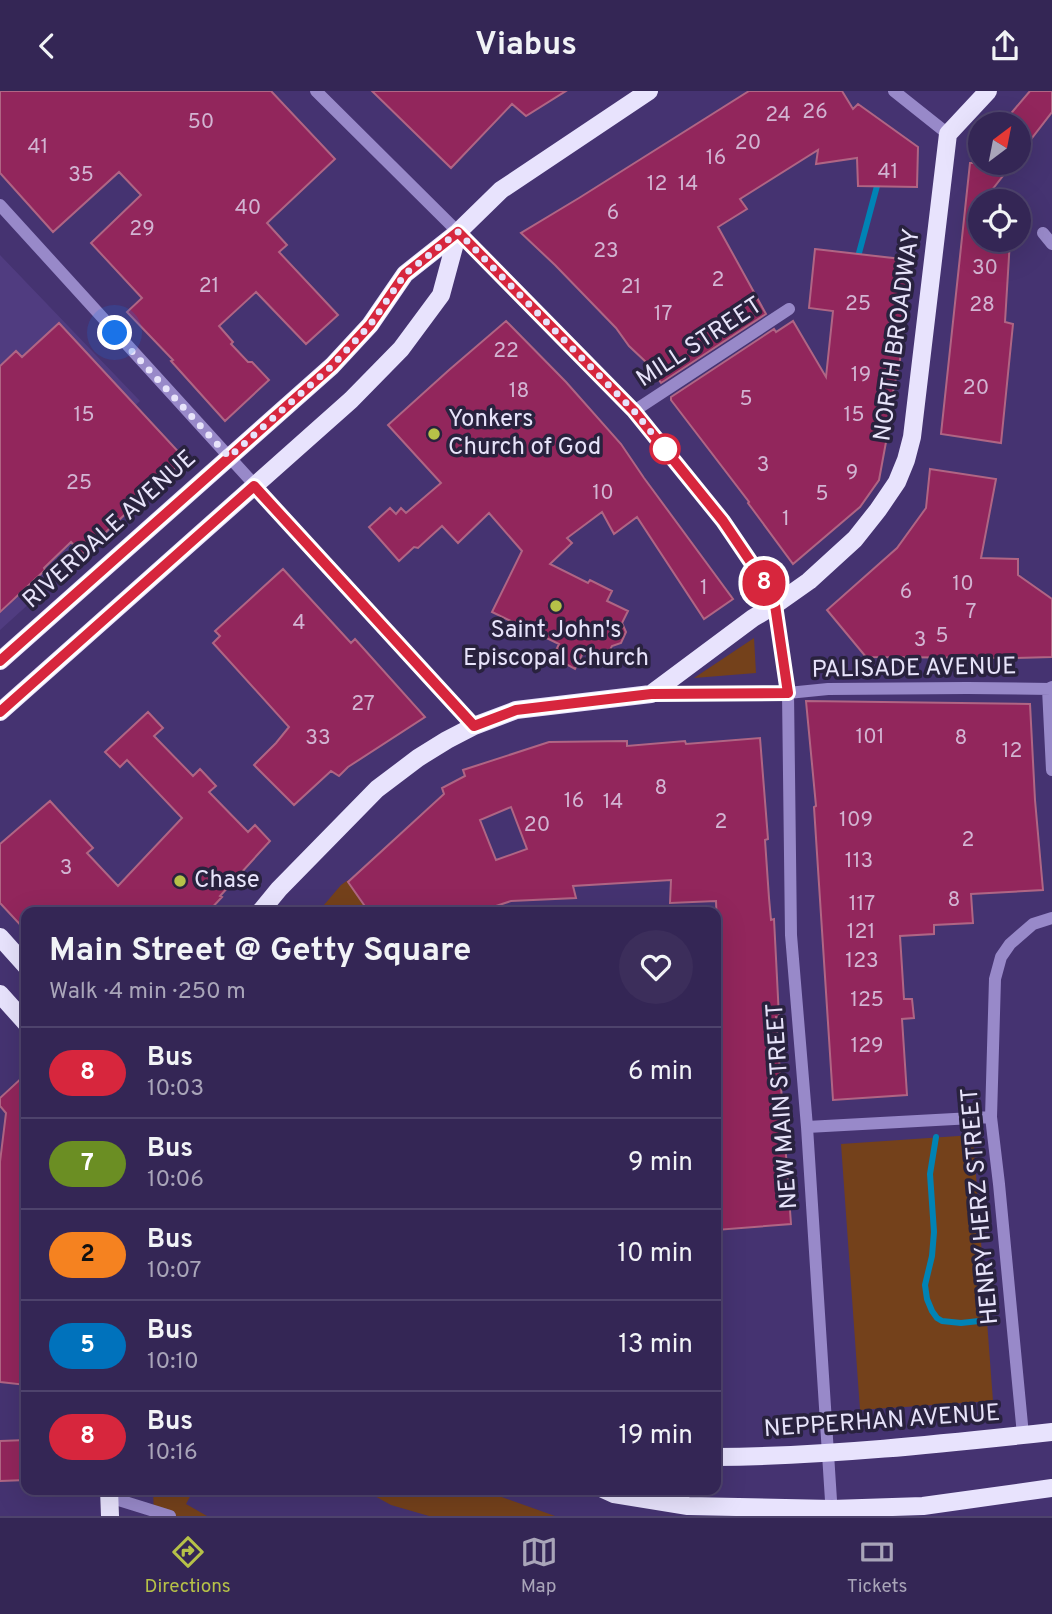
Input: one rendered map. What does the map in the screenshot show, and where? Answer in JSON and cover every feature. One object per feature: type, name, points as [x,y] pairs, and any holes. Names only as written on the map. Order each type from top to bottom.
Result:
[{"type":"main road","name":"RIVERDALE AVENUE","points":[[0,661],[332,366],[370,325],[405,274],[458,232],[500,190],[649,91]]},
{"type":"main road","points":[[948,134],[988,91]]},
{"type":"main road","name":"NORTH BROADWAY","points":[[651,694],[753,618],[809,581],[855,539],[897,482],[912,437],[948,134]]},
{"type":"main road","points":[[0,712],[351,400],[401,349],[441,295],[458,232]]},
{"type":"main road","points":[[264,907],[377,789],[418,758],[474,726],[516,710],[651,694]]},
{"type":"main road","points":[[0,937],[21,960]]},
{"type":"main road","points":[[0,994],[21,1017]]},
{"type":"main road","name":"NEPPERHAN AVENUE","points":[[721,1457],[863,1451],[1052,1432]]},
{"type":"main road","points":[[620,1495],[688,1506],[832,1513],[923,1511],[1052,1488]]},
{"type":"main road","points":[[109,1495],[110,1516]]},
{"type":"street","name":"NEW MAIN STREET","points":[[316,91],[634,411],[723,521],[767,586],[775,605],[788,693],[791,935],[807,1127],[832,1513]]},
{"type":"street","points":[[894,91],[948,134]]},
{"type":"street","points":[[0,205],[474,726]]},
{"type":"street","points":[[1043,233],[1052,244]]},
{"type":"street","name":"MILL STREET","points":[[634,411],[789,309]]},
{"type":"street","name":"PALISADE AVENUE","points":[[651,694],[788,693],[828,689],[1051,689]]},
{"type":"street","points":[[1051,689],[1052,770]]},
{"type":"street","name":"HENRY HERZ STREET","points":[[1023,1435],[990,1117],[995,979],[1001,957],[1010,944],[1033,924],[1052,918]]},
{"type":"street","points":[[807,1127],[990,1117]]},
{"type":"street","points":[[114,1495],[170,1516]]},
{"type":"shaded area","points":[[0,255],[140,401],[76,461],[126,516],[0,630]]},
{"type":"shaded area","points":[[754,638],[756,673],[694,678]]},
{"type":"shaded area","points":[[348,880],[366,907],[322,907]]},
{"type":"shaded area","points":[[973,1135],[993,1401],[860,1410],[841,1144]]},
{"type":"shaded area","points":[[153,1495],[191,1495],[186,1504],[207,1516],[154,1516]]},
{"type":"shaded area","points":[[373,1495],[496,1495],[555,1516],[429,1516],[391,1505]]},
{"type":"building","points":[[0,91],[271,91],[335,159],[267,223],[287,245],[279,252],[338,315],[306,344],[256,292],[219,326],[233,342],[231,344],[269,380],[225,421],[171,361],[173,360],[127,312],[142,298],[91,243],[141,195],[119,172],[53,232],[0,173]]},
{"type":"building","points":[[372,91],[566,91],[526,116],[512,104],[451,168]]},
{"type":"building","points":[[749,91],[842,91],[853,109],[858,104],[918,147],[917,187],[858,186],[857,158],[816,164],[818,150],[740,199],[747,209],[718,227],[766,314],[661,383],[616,328],[521,233]]},
{"type":"building","points":[[1030,91],[1052,91],[1052,112],[1031,139],[1031,112],[1012,112]]},
{"type":"building","points":[[969,175],[1004,175],[993,189],[968,189],[968,252],[1009,252],[1005,322],[1013,324],[1001,443],[941,434]]},
{"type":"building","points":[[815,249],[910,260],[900,360],[879,480],[860,507],[793,564],[671,397],[774,329],[776,332],[793,321],[826,377],[833,311],[809,308]]},
{"type":"building","points":[[506,321],[566,382],[621,444],[733,599],[704,619],[637,517],[614,534],[602,512],[567,538],[572,543],[550,564],[588,583],[590,580],[612,591],[607,601],[628,611],[622,623],[626,632],[621,643],[612,646],[605,659],[585,649],[575,669],[553,657],[559,644],[492,612],[522,551],[489,513],[458,543],[442,526],[399,561],[369,527],[390,508],[396,514],[401,508],[406,513],[441,483],[388,425]]},
{"type":"building","points":[[59,323],[185,459],[82,554],[71,542],[0,612],[0,366],[16,351],[22,357]]},
{"type":"building","points":[[930,469],[996,479],[981,558],[1018,559],[1018,575],[1052,599],[1052,657],[866,657],[827,610],[897,548],[926,508]]},
{"type":"building","points":[[283,569],[351,643],[355,639],[425,717],[348,767],[339,776],[331,771],[294,805],[254,765],[289,727],[213,643],[220,636],[215,631]]},
{"type":"building","points":[[806,701],[1030,704],[1043,890],[971,894],[973,923],[934,925],[934,934],[900,936],[904,999],[912,999],[914,1018],[902,1019],[907,1095],[833,1100],[816,806]]},
{"type":"building","points":[[148,712],[163,728],[154,736],[193,776],[200,769],[216,786],[209,792],[248,832],[255,825],[270,841],[213,907],[21,907],[21,926],[0,903],[0,844],[50,801],[93,848],[87,853],[118,886],[182,818],[127,760],[120,767],[105,752]]},
{"type":"building","points":[[760,738],[768,839],[765,840],[769,898],[771,920],[774,919],[779,1017],[776,1017],[791,1224],[721,1230],[721,907],[716,907],[716,901],[670,903],[671,880],[573,886],[576,898],[511,901],[493,907],[366,907],[348,882],[444,794],[442,788],[465,776],[463,770],[549,742],[627,741],[627,746],[685,741],[686,744]],"holes":[[[511,807],[527,849],[496,860],[480,820]]]},
{"type":"building","points":[[21,1079],[21,1384],[0,1382],[0,1162],[6,1113],[0,1106],[0,1098]]},
{"type":"building","points":[[21,1440],[21,1480],[0,1481],[0,1441]]},
{"type":"waterway","points":[[859,253],[877,186]]},
{"type":"waterway","points":[[936,1137],[930,1174],[934,1232],[925,1285],[927,1299],[932,1311],[942,1321],[961,1323],[988,1320]]},
{"type":"bus line","name":"8","points":[[0,661],[332,366],[370,325],[405,274],[458,232],[634,411],[723,521],[767,586],[775,605],[788,693],[651,694],[516,710],[474,726],[254,486],[0,712]]},
{"type":"place","name":"Yonkers Church of God","points":[[434,434]]},
{"type":"place","name":"Saint John's Episcopal Church","points":[[556,606]]},
{"type":"place","name":"Chase","points":[[180,881]]},
{"type":"route","points":[[115,333],[229,457],[332,366],[370,325],[405,274],[458,232],[634,411],[665,449]]}]
